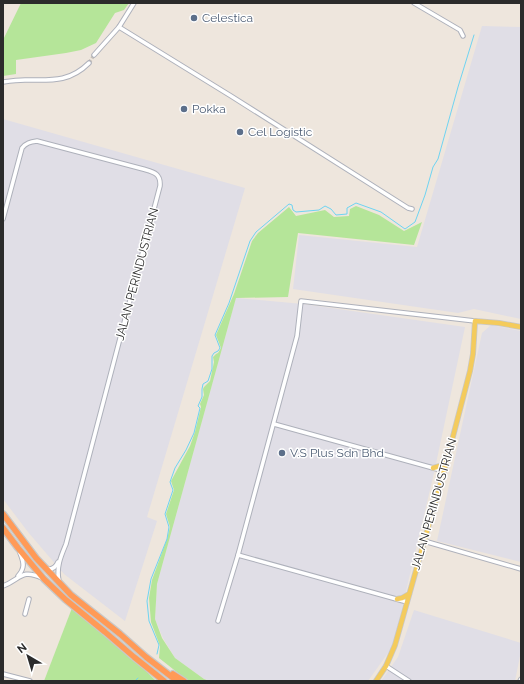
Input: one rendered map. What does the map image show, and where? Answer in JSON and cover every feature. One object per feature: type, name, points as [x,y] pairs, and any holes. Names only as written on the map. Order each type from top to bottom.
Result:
[{"type":"highway","points":[[3,514],[36,558],[71,595],[177,681]]},
{"type":"highway","points":[[3,528],[44,579],[66,600],[164,681]]},
{"type":"highway","points":[[134,657],[158,681]]},
{"type":"highway","points":[[146,657],[184,681]]},
{"type":"main road","points":[[475,321],[521,327]]},
{"type":"main road","name":"JALAN PERINDUSTRIAN","points":[[376,681],[386,666],[395,645],[444,471],[470,371],[473,354],[475,321]]},
{"type":"main road","points":[[433,468],[440,466],[446,461]]},
{"type":"main road","points":[[397,599],[409,594]]},
{"type":"street","points":[[94,56],[119,28],[134,3]]},
{"type":"street","points":[[414,3],[460,30],[463,36]]},
{"type":"street","points":[[119,28],[231,96],[408,208],[412,209]]},
{"type":"street","points":[[3,82],[61,79],[83,69],[89,63]]},
{"type":"street","name":"JALAN PERINDUSTRIAN","points":[[3,219],[22,148],[25,144],[37,140],[155,173],[160,182],[68,537],[59,561],[59,583]]},
{"type":"street","points":[[218,621],[238,554],[297,336],[301,300],[475,321]]},
{"type":"street","points":[[274,424],[444,471]]},
{"type":"street","points":[[424,541],[521,569]]},
{"type":"street","points":[[18,548],[24,568],[18,577]]},
{"type":"street","points":[[238,554],[407,602]]},
{"type":"street","points":[[46,569],[53,568],[59,561]]},
{"type":"street","points":[[3,586],[18,577],[27,574],[44,579]]},
{"type":"street","points":[[25,614],[29,599]]},
{"type":"street","points":[[386,666],[409,681]]},
{"type":"street","points":[[3,674],[30,681]]},
{"type":"shaded area","points":[[482,26],[521,27],[521,319],[474,309],[458,313],[293,289],[299,235],[417,247]]},
{"type":"shaded area","points":[[3,119],[245,188],[147,517],[157,521],[125,621],[64,574],[28,532],[3,499]]},
{"type":"shaded area","points":[[236,298],[303,304],[465,327],[434,473],[393,646],[368,681],[210,681],[204,679],[175,658],[163,638],[155,619],[157,584]]},
{"type":"shaded area","points":[[491,325],[521,331],[521,562],[437,541],[482,333]]},
{"type":"shaded area","points":[[414,610],[521,643],[521,651],[515,681],[381,681],[398,657]]},
{"type":"green space","points":[[21,3],[129,3],[124,10],[115,13],[96,43],[81,50],[16,60],[16,74],[3,76],[3,40]]},
{"type":"green space","points":[[356,206],[379,215],[404,231],[422,222],[414,245],[298,233],[288,297],[236,298],[157,584],[155,619],[162,638],[175,658],[209,681],[188,681],[159,658],[160,646],[151,622],[149,598],[152,580],[170,527],[166,514],[174,490],[171,481],[190,446],[201,407],[200,404],[204,395],[203,389],[210,381],[214,362],[213,357],[221,348],[216,335],[234,294],[252,241],[258,233],[289,207],[296,216],[325,210],[334,217],[349,216],[350,209]]},
{"type":"green space","points":[[72,608],[138,663],[156,681],[44,681]]},
{"type":"waterway","points":[[157,654],[159,645],[149,621],[147,601],[151,579],[167,539],[169,527],[165,514],[173,490],[170,482],[175,468],[194,433],[200,408],[198,406],[202,397],[203,384],[208,381],[212,369],[212,356],[220,348],[215,335],[229,303],[250,241],[256,232],[289,204],[292,205],[293,210],[296,212],[319,210],[325,206],[331,209],[336,215],[347,214],[347,208],[356,203],[381,212],[405,229],[415,222],[433,167],[438,159],[474,35]]},
{"type":"waterway","points":[[135,681],[138,678]]},
{"type":"tunnel","points":[[89,63],[94,55]]},
{"type":"place","name":"Celestica","points":[[194,18]]},
{"type":"place","name":"Pokka","points":[[184,109]]},
{"type":"place","name":"Cel Logistic","points":[[240,132]]},
{"type":"place","name":"V.S Plus Sdn Bhd","points":[[282,453]]}]
